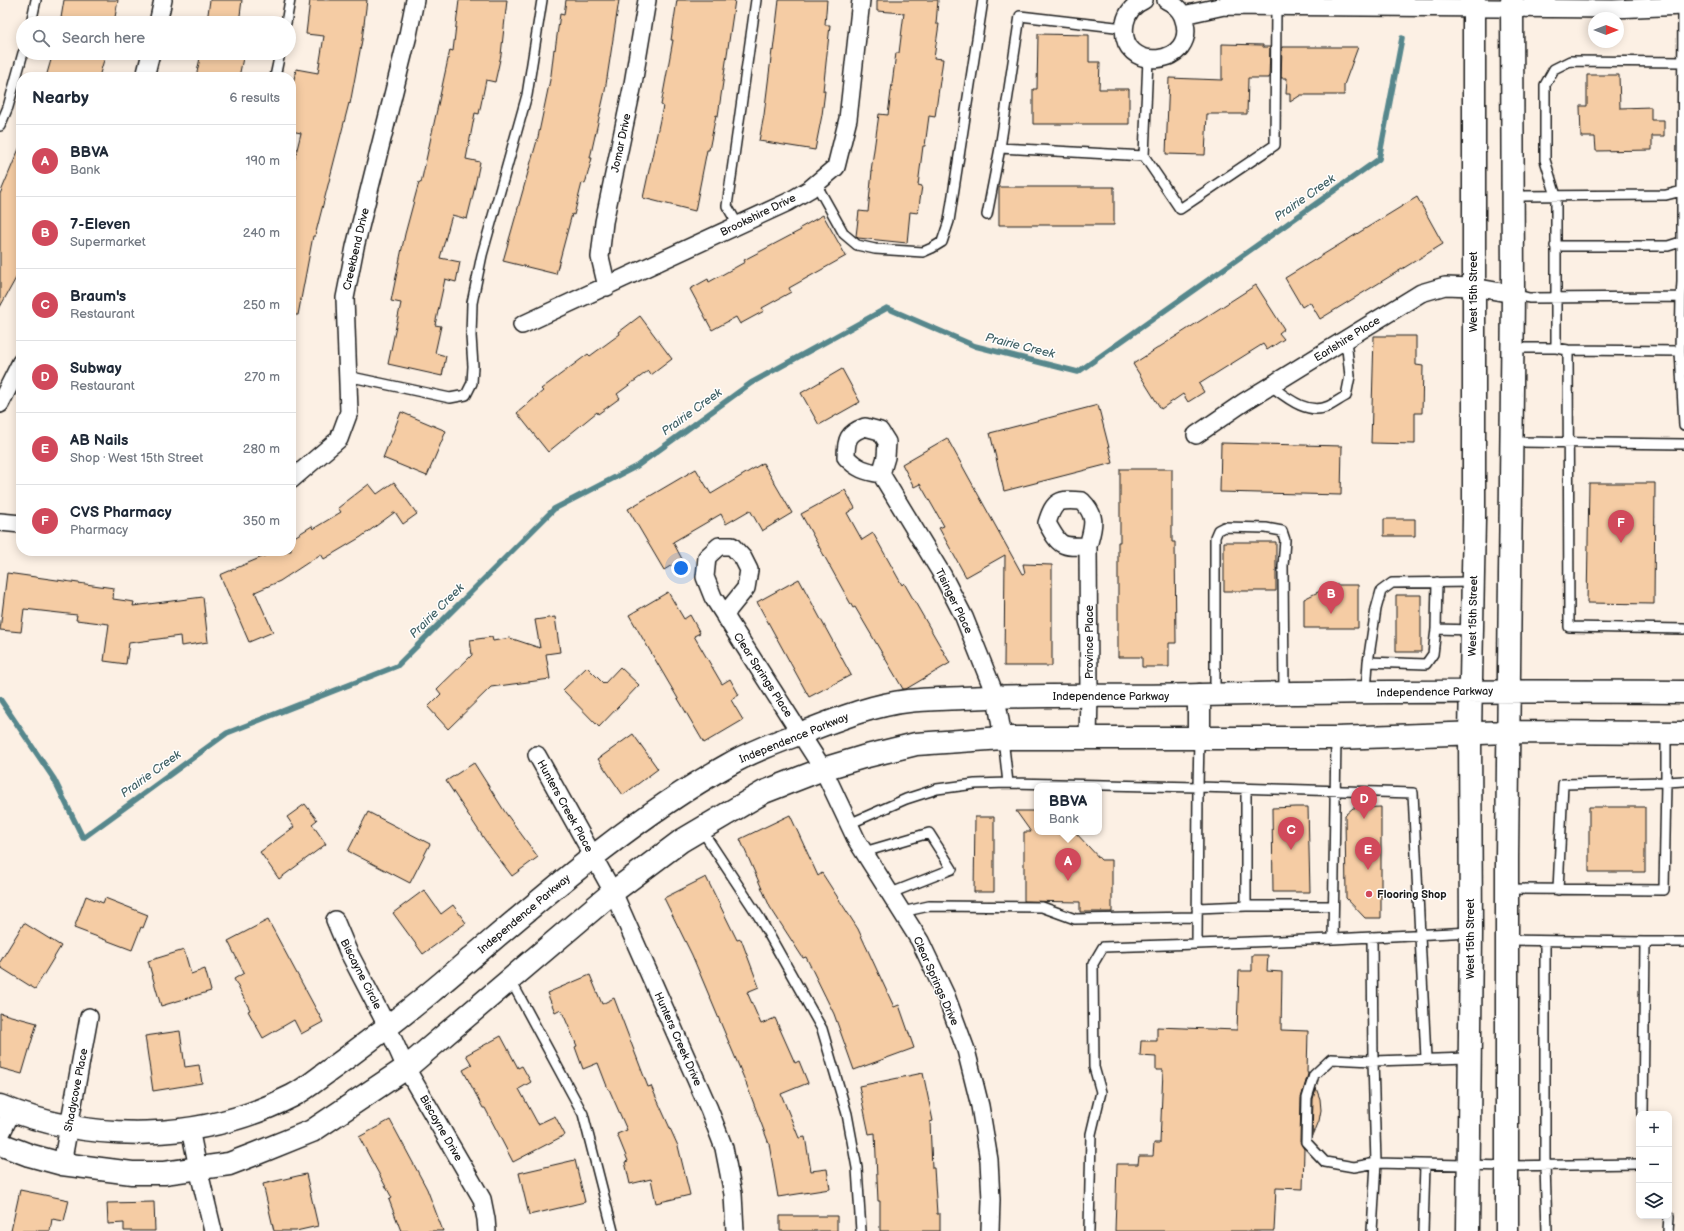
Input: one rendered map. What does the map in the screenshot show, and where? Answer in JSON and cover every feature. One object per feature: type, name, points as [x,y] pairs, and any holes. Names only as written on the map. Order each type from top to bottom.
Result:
[{"type":"main road","name":"West 15th Street","points":[[1468,1231],[1471,932],[1470,692],[1474,582],[1474,4]]},
{"type":"main road","points":[[1507,1231],[1507,889],[1513,294],[1513,4]]},
{"type":"main road","name":"Independence Parkway","points":[[6,1109],[68,1127],[124,1134],[154,1133],[190,1129],[243,1115],[296,1094],[388,1028],[594,856],[652,812],[730,764],[764,747],[849,715],[905,701],[996,697],[1509,691],[1684,692]]},
{"type":"main road","points":[[1199,739],[1207,695]]},
{"type":"main road","points":[[0,1144],[29,1155],[62,1164],[132,1173],[164,1173],[229,1164],[312,1131],[406,1068],[613,892],[681,841],[764,792],[823,769],[863,757],[916,744],[1003,738],[1336,738],[1508,732],[1675,733]]},
{"type":"street","points":[[159,16],[162,0]]},
{"type":"street","name":"Creekbend Drive","points":[[296,476],[339,439],[349,412],[345,298],[355,247],[406,43],[415,0]]},
{"type":"street","name":"Jomar Drive","points":[[607,287],[600,257],[604,222],[633,84],[647,0]]},
{"type":"street","name":"Brookshire Drive","points":[[522,325],[788,202],[816,184],[836,167],[848,119],[861,0]]},
{"type":"street","points":[[1144,0],[1139,2],[1131,9],[1126,18],[1124,28],[1126,39],[1131,48],[1138,55],[1148,59],[1158,60],[1167,57],[1179,48],[1185,35],[1186,25],[1183,16],[1177,7],[1166,0]]},
{"type":"street","points":[[1183,16],[1224,6],[1276,6],[1303,3],[1513,4],[1613,9],[1684,6]]},
{"type":"street","points":[[146,72],[149,60]]},
{"type":"street","name":"Earlshire Place","points":[[1196,435],[1244,402],[1421,293],[1445,286],[1473,287],[1513,294]]},
{"type":"street","points":[[0,404],[16,372]]},
{"type":"street","name":"Tisinger Place","points":[[881,474],[943,576],[964,617],[996,697],[1003,738]]},
{"type":"street","points":[[0,522],[16,524]]},
{"type":"street","name":"Province Place","points":[[1088,546],[1088,738]]},
{"type":"street","name":"Clear Springs Place","points":[[725,616],[800,733]]},
{"type":"street","name":"Clear Springs Drive","points":[[800,733],[823,769],[848,824],[864,852],[920,941],[946,996],[966,1050],[980,1106],[988,1160],[991,1200],[990,1231]]},
{"type":"street","name":"Hunters Creek Place","points":[[537,755],[594,856]]},
{"type":"street","name":"Hunters Creek Drive","points":[[594,856],[613,892],[709,1109],[724,1148],[733,1194],[736,1231]]},
{"type":"street","name":"Biscayne Circle","points":[[335,920],[348,951],[388,1028]]},
{"type":"street","name":"Shadycove Place","points":[[62,1164],[89,1017]]},
{"type":"street","name":"Biscayne Drive","points":[[388,1028],[406,1068],[482,1199],[487,1231]]},
{"type":"street","points":[[0,1136],[6,1109]]},
{"type":"street","points":[[190,1129],[213,1231]]},
{"type":"lane","points":[[33,16],[36,0]]},
{"type":"lane","points":[[287,16],[290,0]]},
{"type":"lane","points":[[347,376],[450,398],[466,395],[472,383],[472,303],[482,255],[527,95],[542,0]]},
{"type":"lane","points":[[738,225],[727,206],[756,0]]},
{"type":"lane","points":[[816,184],[844,234],[856,245],[875,249],[922,252],[942,242],[949,221],[983,0]]},
{"type":"lane","points":[[1148,59],[1144,156],[1180,209],[1275,145],[1276,6]]},
{"type":"lane","points":[[1684,6],[1683,282],[1681,297],[1680,351],[1684,425]]},
{"type":"lane","points":[[987,215],[1000,148],[1020,16],[1124,28]]},
{"type":"lane","points":[[1556,348],[1556,196],[1545,160],[1545,85],[1554,69],[1570,61],[1683,56]]},
{"type":"lane","points":[[18,72],[21,60]]},
{"type":"lane","points":[[275,72],[278,60]]},
{"type":"lane","points":[[0,126],[8,107],[16,78]]},
{"type":"lane","points":[[1000,148],[1144,156]]},
{"type":"lane","points":[[1513,196],[1666,195],[1683,192]]},
{"type":"lane","points":[[1556,246],[1668,246],[1683,241]]},
{"type":"lane","points":[[1513,294],[1529,298],[1681,297]]},
{"type":"lane","points":[[1271,386],[1292,401],[1310,408],[1328,407],[1346,396],[1350,376],[1346,340]]},
{"type":"lane","points":[[1512,348],[1680,351]]},
{"type":"lane","points":[[1568,350],[1569,627],[1684,629]]},
{"type":"lane","points":[[1511,442],[1684,444]]},
{"type":"lane","points":[[1207,695],[1216,537],[1218,530],[1224,527],[1266,528],[1282,531],[1285,540],[1283,566],[1284,694]]},
{"type":"lane","points":[[1368,662],[1426,664],[1433,654],[1436,629],[1436,582]]},
{"type":"lane","points":[[1366,693],[1368,662],[1376,609],[1381,591],[1392,583],[1474,582]]},
{"type":"lane","points":[[1436,629],[1473,630]]},
{"type":"lane","points":[[1507,889],[1664,890],[1666,782],[1675,733]]},
{"type":"lane","points":[[1003,738],[1008,783]]},
{"type":"lane","points":[[1333,939],[1336,738]]},
{"type":"lane","points":[[1197,944],[1199,739]]},
{"type":"lane","points":[[1558,890],[1563,784],[1684,781]]},
{"type":"lane","points":[[848,824],[906,799],[937,789],[976,784],[1034,784]]},
{"type":"lane","points":[[1102,785],[1413,793],[1426,1058]]},
{"type":"lane","points":[[1246,788],[1246,906]]},
{"type":"lane","points":[[701,829],[759,917],[822,1029],[847,1114],[857,1168],[861,1231]]},
{"type":"lane","points":[[864,852],[929,833],[952,869],[891,893]]},
{"type":"lane","points":[[902,912],[929,906],[1042,908],[1075,919],[1197,913],[1246,906],[1333,906]]},
{"type":"lane","points":[[1089,1231],[1091,1134],[1101,1092],[1094,1066],[1093,964],[1103,947],[1333,939],[1471,932]]},
{"type":"lane","points":[[1372,937],[1376,1163],[1372,1231]]},
{"type":"lane","points":[[1507,940],[1684,942]]},
{"type":"lane","points":[[1545,941],[1545,1165],[1547,1231]]},
{"type":"lane","points":[[1643,1111],[1644,942]]},
{"type":"lane","points":[[510,979],[582,1114],[613,1231]]},
{"type":"lane","points":[[1469,1058],[1426,1058],[1373,1061],[1331,1059],[1314,1075],[1307,1098],[1306,1142],[1325,1162],[1354,1166],[1376,1163],[1507,1166],[1636,1164]]},
{"type":"lane","points":[[1423,1231],[1425,1165]]},
{"type":"lane","points":[[1668,1219],[1668,1231]]},
{"type":"building","points":[[64,0],[118,0],[115,16],[61,16]]},
{"type":"building","points":[[210,0],[242,0],[240,16],[208,16]]},
{"type":"building","points":[[310,0],[367,0],[362,40],[350,104],[349,103],[315,236],[313,236],[298,315],[296,315],[296,154],[301,133],[296,132],[295,72],[296,69],[318,73],[324,36],[306,34]]},
{"type":"building","points":[[459,0],[507,0],[501,55],[495,82],[486,80],[479,114],[475,113],[466,159],[480,162],[467,219],[452,215],[440,258],[460,262],[456,282],[445,279],[435,325],[441,326],[435,353],[446,356],[442,376],[388,364],[401,303],[391,301],[405,234],[419,182],[421,183],[450,50],[453,51]]},
{"type":"building","points":[[566,0],[619,0],[605,91],[590,158],[592,158],[585,184],[582,183],[574,215],[572,214],[556,274],[503,261],[538,137],[551,75],[560,14],[564,15]]},
{"type":"building","points":[[677,0],[735,0],[718,116],[716,115],[709,150],[707,150],[695,211],[643,198],[663,106],[661,105],[673,40],[671,40]]},
{"type":"building","points":[[779,0],[827,0],[825,25],[830,25],[823,91],[825,91],[815,150],[759,141],[764,115]]},
{"type":"building","points":[[877,0],[938,0],[936,24],[939,24],[934,58],[943,59],[935,117],[929,116],[925,146],[923,146],[918,185],[922,186],[918,213],[910,212],[907,243],[858,238],[856,236],[859,211],[868,212],[871,171],[879,114],[888,115],[896,53],[899,53],[904,13],[877,11]]},
{"type":"building","points":[[1038,34],[1089,35],[1089,62],[1100,62],[1099,89],[1129,89],[1129,124],[1033,124],[1033,89],[1037,89]]},
{"type":"building","points":[[1222,44],[1263,45],[1263,47],[1270,47],[1269,78],[1248,78],[1247,114],[1207,114],[1205,155],[1166,154],[1169,78],[1222,80]]},
{"type":"building","points":[[1282,47],[1358,47],[1344,85],[1344,95],[1301,95],[1290,102],[1290,94],[1286,94],[1287,78],[1281,78]]},
{"type":"building","points":[[51,60],[104,60],[100,72],[47,72]]},
{"type":"building","points":[[200,60],[243,60],[240,72],[197,72]]},
{"type":"building","points":[[1587,75],[1619,75],[1620,108],[1651,107],[1651,120],[1664,120],[1664,136],[1652,136],[1652,150],[1596,151],[1595,137],[1581,137],[1580,106],[1587,106]]},
{"type":"building","points":[[16,156],[16,278],[0,307],[0,194]]},
{"type":"building","points":[[999,187],[1114,187],[1114,225],[999,225]]},
{"type":"building","points":[[1417,197],[1443,244],[1320,319],[1310,302],[1302,307],[1285,278]]},
{"type":"building","points":[[823,215],[846,256],[789,288],[791,292],[762,308],[764,311],[740,324],[736,317],[712,330],[690,289],[708,279],[709,282],[745,262],[744,260],[801,230],[800,228]]},
{"type":"building","points":[[1256,285],[1284,329],[1279,333],[1284,339],[1267,350],[1263,344],[1199,384],[1204,392],[1188,402],[1183,394],[1161,409],[1133,364]]},
{"type":"building","points":[[640,316],[672,359],[651,375],[648,371],[617,394],[620,398],[598,414],[597,412],[548,452],[517,413],[543,391],[541,389],[588,354],[590,356],[620,334],[619,332]]},
{"type":"building","points":[[1374,336],[1416,336],[1416,365],[1423,366],[1422,413],[1415,413],[1415,444],[1371,443]]},
{"type":"building","points":[[842,369],[860,402],[819,425],[801,393]]},
{"type":"building","points":[[1098,405],[1113,463],[1004,491],[990,433]]},
{"type":"building","points":[[401,412],[446,431],[427,476],[383,458]]},
{"type":"building","points":[[947,438],[1022,574],[1025,573],[1023,564],[1052,565],[1052,666],[1004,666],[1005,555],[966,577],[939,528],[944,526],[920,484],[914,487],[902,464]]},
{"type":"building","points":[[1221,443],[1342,446],[1341,495],[1220,492]]},
{"type":"building","points":[[763,463],[792,513],[762,531],[750,510],[726,524],[721,514],[673,542],[682,559],[664,570],[628,509],[696,469],[711,494]]},
{"type":"building","points":[[1120,469],[1172,469],[1172,542],[1175,542],[1176,643],[1169,643],[1169,667],[1142,667],[1142,657],[1118,657],[1118,542],[1120,542]]},
{"type":"building","points":[[394,482],[417,514],[403,524],[395,512],[361,537],[324,559],[321,554],[280,581],[255,592],[273,632],[249,642],[220,575],[264,556],[296,556],[296,536],[312,526],[313,529],[341,512],[338,508],[369,484],[377,494]]},
{"type":"building","points":[[1589,483],[1655,483],[1654,604],[1587,603]]},
{"type":"building","points":[[845,490],[855,508],[847,513],[862,540],[873,533],[902,585],[904,583],[950,663],[906,689],[903,689],[855,607],[853,608],[801,514]]},
{"type":"building","points":[[1384,519],[1415,519],[1415,536],[1384,536]]},
{"type":"building","points":[[1224,542],[1276,542],[1276,591],[1224,591]]},
{"type":"building","points":[[7,573],[114,588],[113,599],[134,602],[133,606],[203,597],[208,642],[181,646],[180,636],[129,643],[126,664],[104,661],[109,624],[76,620],[77,615],[24,609],[21,632],[0,630]]},
{"type":"building","points":[[799,579],[851,675],[809,697],[757,602]]},
{"type":"building","points":[[1324,585],[1358,585],[1358,628],[1304,628],[1304,599],[1324,589]]},
{"type":"building","points":[[668,592],[684,619],[690,615],[700,633],[694,636],[722,684],[730,679],[739,695],[731,700],[743,720],[704,743],[629,615]]},
{"type":"building","points":[[1396,595],[1421,595],[1421,652],[1396,652]]},
{"type":"building","points":[[555,617],[560,652],[546,654],[550,679],[491,687],[448,729],[428,707],[441,694],[437,689],[472,655],[470,640],[492,637],[493,641],[510,638],[540,648],[535,620]]},
{"type":"building","points":[[587,667],[604,684],[620,667],[639,685],[599,727],[563,690]]},
{"type":"building","points":[[633,734],[658,769],[623,795],[598,759]]},
{"type":"building","points":[[474,763],[505,812],[538,857],[512,876],[485,840],[446,781]]},
{"type":"building","points":[[305,804],[317,820],[312,824],[326,844],[279,879],[260,852],[294,827],[287,817]]},
{"type":"building","points":[[1308,807],[1310,892],[1273,892],[1272,808]]},
{"type":"building","points":[[1381,807],[1381,918],[1365,918],[1346,898],[1345,815],[1353,808]]},
{"type":"building","points":[[1589,807],[1645,807],[1645,872],[1589,872]]},
{"type":"building","points":[[1016,811],[1034,811],[1034,835],[1078,835],[1101,860],[1112,860],[1112,912],[1080,912],[1080,902],[1024,901],[1024,832],[1031,832]]},
{"type":"building","points":[[368,812],[430,844],[410,883],[348,851]]},
{"type":"building","points":[[790,815],[818,876],[822,873],[858,929],[894,1007],[899,1005],[914,1048],[854,1070],[834,1014],[806,957],[803,958],[770,907],[740,839]]},
{"type":"building","points":[[975,817],[994,817],[994,892],[974,892]]},
{"type":"building","points":[[706,877],[737,940],[741,939],[759,987],[747,992],[761,1024],[775,1018],[795,1063],[799,1061],[808,1083],[781,1094],[799,1138],[805,1137],[811,1171],[827,1169],[830,1189],[778,1197],[769,1144],[746,1083],[692,955],[664,898]]},
{"type":"building","points":[[424,890],[441,914],[453,905],[466,923],[423,954],[393,913]]},
{"type":"building","points":[[86,896],[103,903],[105,898],[148,915],[143,928],[141,927],[132,950],[74,928]]},
{"type":"building","points":[[268,920],[323,1022],[301,1034],[294,1020],[263,1038],[248,1011],[250,1010],[234,979],[244,973],[228,941]]},
{"type":"building","points":[[24,923],[61,946],[35,989],[0,967],[0,962]]},
{"type":"building","points":[[184,950],[191,974],[205,969],[211,991],[161,1006],[148,961]]},
{"type":"building","points":[[1252,955],[1268,955],[1267,971],[1282,972],[1281,1030],[1308,1031],[1308,1074],[1301,1098],[1300,1142],[1304,1149],[1303,1189],[1276,1188],[1274,1231],[1115,1231],[1117,1164],[1138,1164],[1139,1156],[1153,1156],[1154,1143],[1160,1143],[1163,1070],[1156,1070],[1156,1057],[1140,1056],[1141,1041],[1157,1041],[1157,1027],[1237,1030],[1239,971],[1252,971]]},
{"type":"building","points":[[590,975],[602,1004],[614,998],[648,1087],[651,1086],[678,1146],[690,1195],[656,1203],[651,1179],[630,1184],[625,1162],[628,1161],[617,1134],[627,1130],[598,1063],[583,1069],[575,1047],[577,1046],[561,1009],[555,1012],[547,993]]},
{"type":"building","points":[[0,1013],[37,1023],[22,1074],[0,1068]]},
{"type":"building","points":[[180,1031],[185,1067],[199,1065],[202,1083],[153,1091],[145,1036]]},
{"type":"building","points":[[501,1036],[518,1068],[522,1066],[531,1082],[519,1089],[538,1124],[555,1116],[565,1135],[513,1162],[463,1070],[472,1065],[466,1055]]},
{"type":"building","points":[[923,1073],[933,1121],[930,1122],[932,1168],[934,1168],[937,1214],[940,1214],[940,1231],[880,1231],[880,1201],[878,1201],[875,1133],[869,1134],[859,1086]]},
{"type":"building","points":[[1316,1088],[1320,1099],[1321,1110],[1319,1121],[1312,1138],[1313,1099]]},
{"type":"building","points":[[390,1120],[427,1189],[443,1231],[401,1231],[389,1200],[392,1198],[359,1137]]},
{"type":"building","points":[[575,1160],[585,1202],[529,1215],[519,1173]]},
{"type":"building","points":[[306,1174],[318,1226],[296,1231],[274,1231],[263,1184]]},
{"type":"building","points":[[20,1190],[69,1200],[64,1221],[52,1219],[50,1231],[11,1231]]},
{"type":"building","points":[[154,1202],[155,1231],[124,1231],[124,1223],[108,1224],[107,1203]]},
{"type":"building","points":[[780,1216],[837,1216],[837,1231],[780,1231]]},
{"type":"waterway","name":"Prairie Creek","points":[[0,699],[54,779],[83,838],[227,733],[397,666],[554,509],[637,466],[751,383],[887,308],[975,346],[1078,372],[1379,159],[1402,38]]},
{"type":"place","name":"CVS Pharmacy","points":[[1621,543]]},
{"type":"place","name":"7-Eleven","points":[[1331,614]]},
{"type":"place","name":"Subway","points":[[1364,819]]},
{"type":"place","name":"Braum's","points":[[1291,850]]},
{"type":"place","name":"AB Nails","points":[[1368,870]]},
{"type":"place","name":"BBVA","points":[[1068,881]]},
{"type":"place","name":"Flooring Shop","points":[[1369,894]]}]
